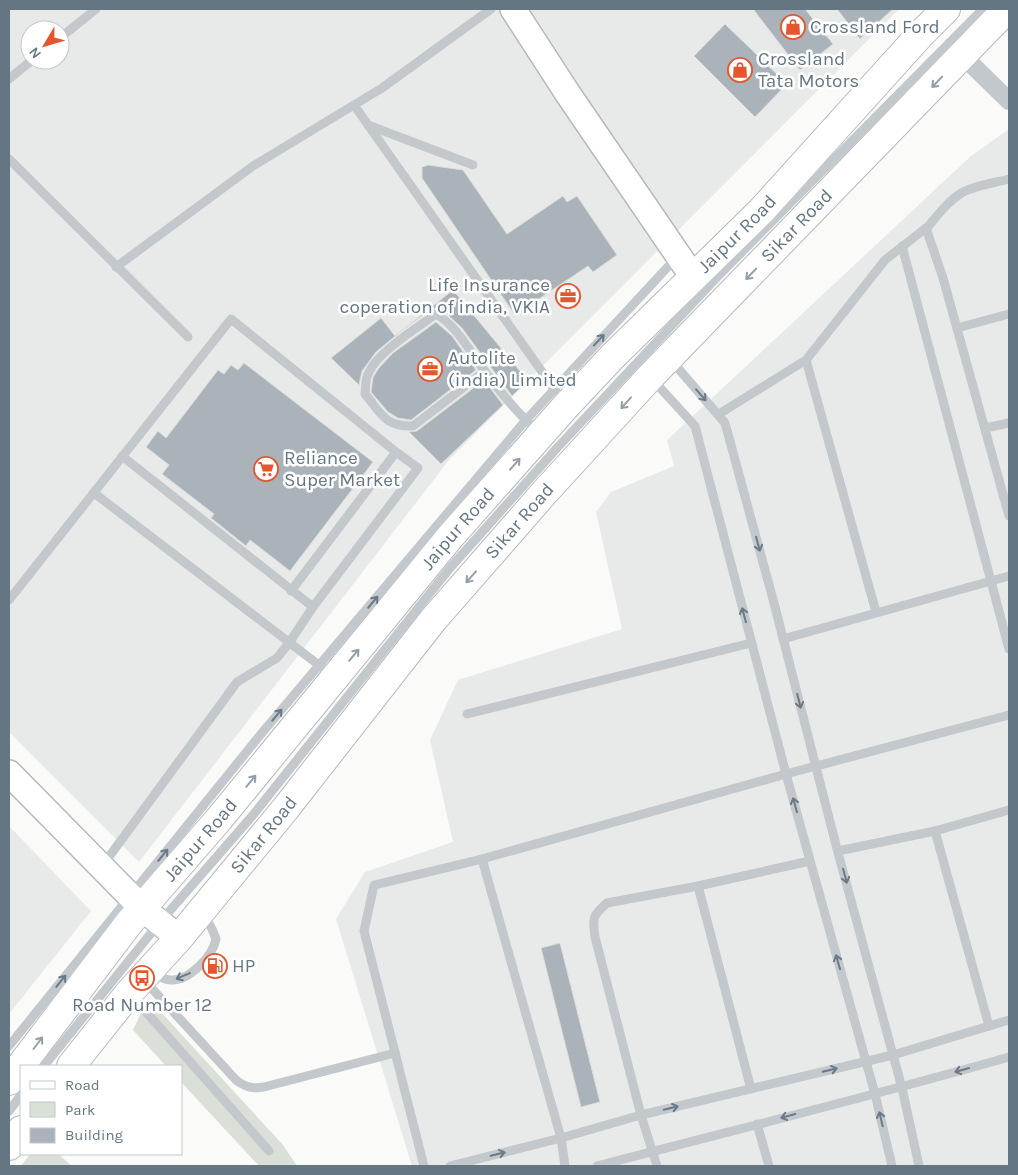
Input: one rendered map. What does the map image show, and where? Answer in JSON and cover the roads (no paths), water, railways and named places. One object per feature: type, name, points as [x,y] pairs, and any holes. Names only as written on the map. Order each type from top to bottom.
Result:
[{"type":"main road","name":"Jaipur Road","points":[[24,1065],[153,916],[219,819],[327,672],[450,537],[533,427],[560,397],[612,357],[686,266],[761,211],[920,35],[946,9]]},
{"type":"main road","name":"Sikar Road","points":[[72,1065],[140,980],[153,916],[202,911],[286,808],[433,620],[650,377],[1007,9]]},
{"type":"main road","name":"Jaipur Road","points":[[9,1082],[20,1069]]},
{"type":"main road","points":[[9,1146],[20,1131]]},
{"type":"street","points":[[513,9],[568,94],[686,266]]},
{"type":"street","points":[[962,55],[1009,101]]},
{"type":"street","points":[[9,773],[153,916]]},
{"type":"lane","points":[[70,30],[96,9]]},
{"type":"lane","points":[[116,267],[253,166],[382,88],[491,9]]},
{"type":"lane","points":[[9,1046],[153,916],[253,815],[450,568],[509,501],[722,272],[983,9]]},
{"type":"lane","points":[[9,79],[20,70]]},
{"type":"lane","points":[[354,105],[560,397]]},
{"type":"lane","points":[[367,125],[473,165]]},
{"type":"lane","points":[[9,159],[188,337]]},
{"type":"lane","points":[[718,414],[806,360],[885,260],[927,228],[950,202],[962,192],[1009,179]]},
{"type":"lane","points":[[927,228],[943,278],[1009,516]]},
{"type":"lane","points":[[902,246],[1009,649]]},
{"type":"lane","points":[[484,371],[413,426],[400,426],[386,420],[365,394],[367,374],[373,363],[383,353],[436,314],[445,319],[456,331],[484,371],[533,427]]},
{"type":"lane","points":[[957,328],[1009,314]]},
{"type":"lane","points":[[9,600],[231,319],[418,468],[277,658],[236,682],[102,867]]},
{"type":"lane","points":[[670,358],[725,423],[902,1088],[919,1166]]},
{"type":"lane","points":[[806,360],[876,612]]},
{"type":"lane","points":[[650,377],[695,426],[786,774],[875,1094],[892,1166]]},
{"type":"lane","points":[[985,428],[1009,423]]},
{"type":"lane","points":[[291,591],[396,452]]},
{"type":"lane","points":[[122,456],[313,607]]},
{"type":"lane","points":[[94,493],[327,672]]},
{"type":"lane","points":[[783,639],[1009,576]]},
{"type":"lane","points":[[467,714],[752,643]]},
{"type":"lane","points":[[424,1166],[364,931],[374,885],[482,858],[1009,715]]},
{"type":"lane","points":[[838,851],[936,831],[1009,810]]},
{"type":"lane","points":[[936,831],[989,1026]]},
{"type":"lane","points":[[482,858],[561,1138],[566,1166]]},
{"type":"lane","points":[[657,1166],[641,1115],[595,936],[592,922],[597,912],[607,903],[698,886],[810,861]]},
{"type":"lane","points":[[698,886],[751,1089]]},
{"type":"lane","points":[[140,980],[160,978],[170,981],[185,977],[196,970],[210,953],[216,940],[202,911]]},
{"type":"lane","points":[[45,1065],[153,916]]},
{"type":"lane","points":[[140,980],[244,1087],[264,1087],[395,1053]]},
{"type":"lane","points":[[140,980],[269,1151]]},
{"type":"lane","points":[[450,1166],[561,1138],[641,1115],[893,1055],[1009,1020]]},
{"type":"lane","points":[[597,1166],[902,1088],[1009,1057]]},
{"type":"lane","points":[[9,1111],[20,1096]]},
{"type":"lane","points":[[757,1124],[769,1166]]},
{"type":"place","name":"Crossland Ford","points":[[793,27]]},
{"type":"place","name":"Crossland Tata Motors","points":[[740,70]]},
{"type":"place","name":"Life Insurance coperation of india, VKIA","points":[[568,296]]},
{"type":"place","name":"Autolite (india) Limited","points":[[430,369]]},
{"type":"place","name":"Reliance Super Market","points":[[266,469]]},
{"type":"place","name":"HP","points":[[215,966]]},
{"type":"place","name":"Road Number 12","points":[[142,978]]}]
